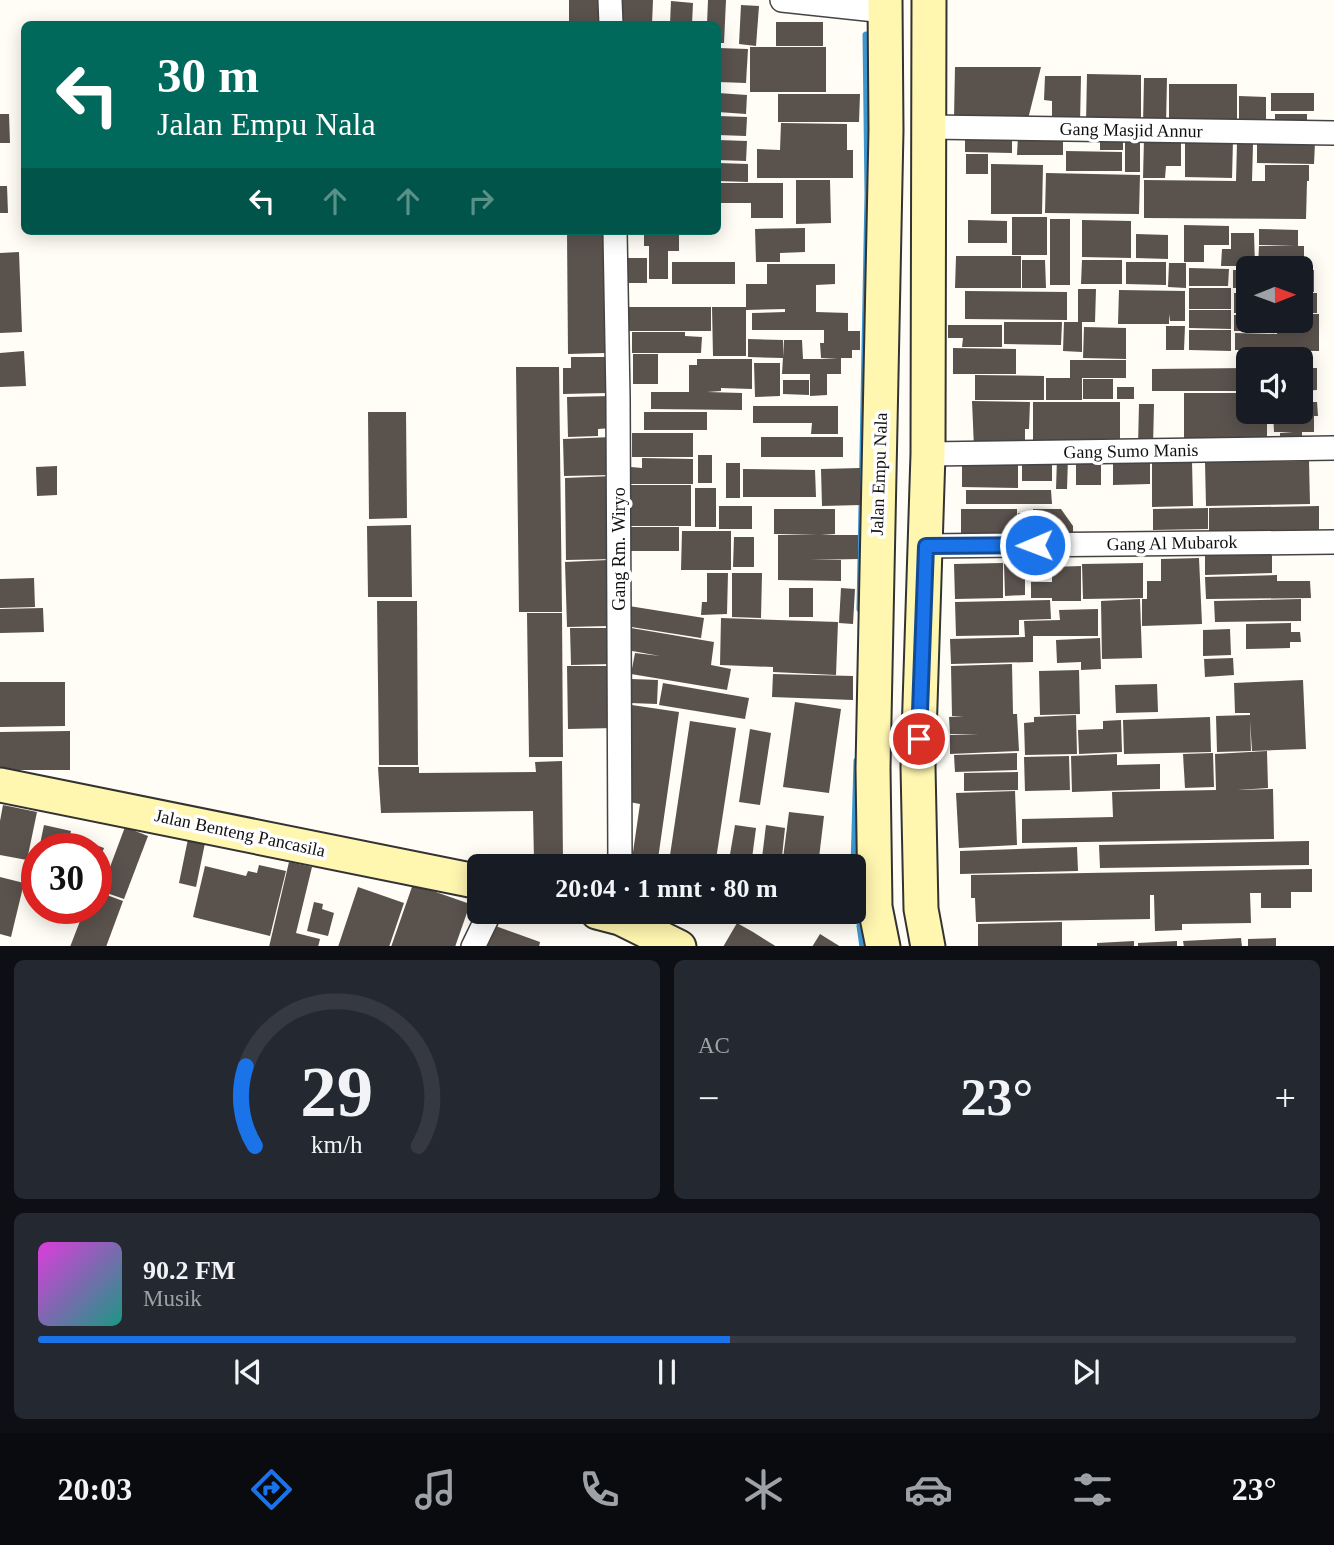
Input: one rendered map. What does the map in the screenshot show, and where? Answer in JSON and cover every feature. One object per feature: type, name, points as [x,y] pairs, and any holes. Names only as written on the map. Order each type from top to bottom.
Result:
[{"type":"main road","points":[[928,946],[921,909],[918,767],[928,454],[929,0]]},
{"type":"main road","name":"Jalan Empu Nala","points":[[866,876],[873,768],[886,130],[880,8]]},
{"type":"main road","name":"Jalan Benteng Pancasila","points":[[0,785],[467,879]]},
{"type":"main road","name":"Jalan Empu Nala","points":[[866,911],[883,946]]},
{"type":"main road","points":[[632,924],[677,946]]},
{"type":"street","points":[[610,0],[611,21]]},
{"type":"street","points":[[782,0],[880,8]]},
{"type":"street","name":"Gang Masjid Annur","points":[[929,127],[1334,133]]},
{"type":"street","name":"Gang Rm. Wiryo","points":[[615,235],[620,854]]},
{"type":"street","name":"Gang Sumo Manis","points":[[928,454],[1334,448]]},
{"type":"street","name":"Gang Al Mubarok","points":[[926,546],[1334,541]]},
{"type":"street","points":[[473,946],[484,924]]},
{"type":"building","points":[[569,0],[600,0],[601,21],[569,21]]},
{"type":"building","points":[[621,0],[653,0],[652,21],[619,21]]},
{"type":"building","points":[[708,0],[726,0],[724,43],[721,43],[721,21],[707,21]]},
{"type":"building","points":[[671,1],[693,3],[692,21],[670,21]]},
{"type":"building","points":[[741,5],[759,6],[756,46],[739,44]]},
{"type":"building","points":[[776,22],[823,22],[823,46],[776,46]]},
{"type":"building","points":[[750,47],[826,47],[826,92],[750,92]]},
{"type":"building","points":[[721,48],[748,49],[746,83],[721,82]]},
{"type":"building","points":[[955,67],[1041,67],[1028,119],[954,118]]},
{"type":"building","points":[[1087,74],[1141,75],[1141,124],[1086,123]]},
{"type":"building","points":[[1045,76],[1081,76],[1080,124],[1052,124],[1052,101],[1044,100]]},
{"type":"building","points":[[1144,78],[1167,78],[1166,125],[1143,125]]},
{"type":"building","points":[[1169,84],[1237,84],[1237,127],[1169,127]]},
{"type":"building","points":[[721,93],[747,95],[746,114],[721,112]]},
{"type":"building","points":[[1271,93],[1314,93],[1314,111],[1271,111]]},
{"type":"building","points":[[778,94],[860,94],[859,122],[778,122]]},
{"type":"building","points":[[1239,96],[1266,97],[1266,124],[1239,124]]},
{"type":"building","points":[[0,114],[9,114],[10,143],[0,143]]},
{"type":"building","points":[[1275,114],[1307,114],[1307,130],[1275,130]]},
{"type":"building","points":[[721,116],[747,117],[746,136],[721,135]]},
{"type":"building","points":[[781,123],[847,124],[847,150],[853,150],[853,178],[757,178],[757,149],[780,150]]},
{"type":"building","points":[[965,133],[1012,133],[1012,153],[965,152]]},
{"type":"building","points":[[1018,136],[1063,136],[1063,155],[1017,155]]},
{"type":"building","points":[[1100,137],[1123,137],[1123,150],[1100,150]]},
{"type":"building","points":[[1125,137],[1140,137],[1140,172],[1125,172]]},
{"type":"building","points":[[1144,139],[1181,139],[1181,166],[1166,166],[1165,178],[1143,178]]},
{"type":"building","points":[[721,140],[747,141],[746,161],[721,160]]},
{"type":"building","points":[[1185,140],[1233,140],[1232,178],[1185,177]]},
{"type":"building","points":[[1257,142],[1315,142],[1314,164],[1257,163]]},
{"type":"building","points":[[1237,143],[1253,144],[1252,181],[1265,181],[1265,165],[1309,165],[1306,219],[1144,218],[1144,180],[1236,181]]},
{"type":"building","points":[[1066,151],[1122,152],[1122,171],[1066,171]]},
{"type":"building","points":[[966,154],[988,154],[988,174],[966,174]]},
{"type":"building","points":[[721,163],[748,164],[748,182],[721,181]]},
{"type":"building","points":[[991,164],[1043,165],[1042,214],[991,214]]},
{"type":"building","points":[[1046,173],[1140,175],[1139,214],[1045,213]]},
{"type":"building","points":[[796,180],[830,180],[831,223],[796,224]]},
{"type":"building","points":[[721,183],[783,183],[783,218],[751,218],[751,203],[721,203]]},
{"type":"building","points":[[0,186],[7,186],[8,213],[0,213]]},
{"type":"building","points":[[1012,217],[1047,217],[1047,255],[1012,255]]},
{"type":"building","points":[[1050,219],[1070,219],[1070,285],[1050,285]]},
{"type":"building","points":[[968,220],[1007,221],[1007,243],[968,243]]},
{"type":"building","points":[[1082,220],[1131,221],[1131,258],[1082,257]]},
{"type":"building","points":[[1184,225],[1229,226],[1229,245],[1204,245],[1204,262],[1184,262]]},
{"type":"building","points":[[805,228],[805,252],[780,253],[780,262],[756,262],[755,229]]},
{"type":"building","points":[[1259,229],[1298,230],[1298,246],[1304,246],[1304,256],[1259,256],[1259,246],[1295,246],[1259,245]]},
{"type":"building","points":[[1231,233],[1254,233],[1255,256],[1236,256],[1236,266],[1221,266],[1222,249],[1231,249]]},
{"type":"building","points":[[1136,234],[1168,235],[1168,259],[1136,258]]},
{"type":"building","points":[[567,235],[605,235],[606,353],[568,354]]},
{"type":"building","points":[[644,235],[679,235],[679,251],[668,251],[668,279],[649,279],[649,246],[644,246]]},
{"type":"building","points":[[19,252],[22,332],[0,333],[0,253]]},
{"type":"building","points":[[956,256],[1021,256],[1021,288],[955,288]]},
{"type":"building","points":[[622,258],[647,258],[647,283],[622,283]]},
{"type":"building","points":[[1022,260],[1045,260],[1046,288],[1022,288]]},
{"type":"building","points":[[1082,260],[1122,260],[1122,284],[1081,284]]},
{"type":"building","points":[[672,262],[735,262],[735,284],[672,284]]},
{"type":"building","points":[[1126,262],[1166,262],[1166,285],[1126,284]]},
{"type":"building","points":[[1169,263],[1186,263],[1186,288],[1168,287]]},
{"type":"building","points":[[767,264],[835,264],[835,284],[816,285],[816,312],[848,313],[848,331],[860,331],[860,350],[852,350],[852,358],[841,358],[841,374],[827,374],[827,395],[810,396],[810,374],[782,374],[784,340],[802,340],[803,359],[838,359],[821,358],[820,343],[824,343],[824,330],[752,330],[752,313],[785,312],[785,309],[746,310],[746,284],[767,284]]},
{"type":"building","points":[[1189,268],[1229,269],[1228,286],[1189,286]]},
{"type":"building","points":[[1233,270],[1236,270],[1236,288],[1233,288]]},
{"type":"building","points":[[1189,288],[1231,288],[1231,309],[1189,309]]},
{"type":"building","points":[[1078,289],[1096,289],[1095,322],[1082,322],[1082,352],[1063,351],[1064,322],[1078,322]]},
{"type":"building","points":[[1119,290],[1185,291],[1185,321],[1170,321],[1169,314],[1169,324],[1118,324]]},
{"type":"building","points":[[965,291],[1067,292],[1067,320],[965,319]]},
{"type":"building","points":[[1234,293],[1236,293],[1236,313]]},
{"type":"building","points":[[1313,293],[1317,293],[1317,313],[1313,313]]},
{"type":"building","points":[[624,307],[711,307],[711,331],[624,331]]},
{"type":"building","points":[[712,307],[746,307],[746,356],[713,356]]},
{"type":"building","points":[[1189,310],[1231,310],[1231,329],[1189,328]]},
{"type":"building","points":[[1313,314],[1319,314],[1319,351],[1313,351],[1313,347],[1236,347],[1235,350],[1235,333],[1313,333]]},
{"type":"building","points":[[1234,315],[1236,315],[1236,331]]},
{"type":"building","points":[[1004,322],[1062,322],[1061,345],[1004,344]]},
{"type":"building","points":[[948,325],[1002,325],[1002,347],[962,347],[963,338],[948,338]]},
{"type":"building","points":[[1166,326],[1185,326],[1184,350],[1166,350]]},
{"type":"building","points":[[1084,327],[1126,328],[1126,359],[1083,358]]},
{"type":"building","points":[[1189,330],[1231,330],[1231,351],[1189,350]]},
{"type":"building","points":[[632,332],[685,332],[685,336],[702,337],[701,353],[632,353]]},
{"type":"building","points":[[748,339],[783,340],[783,358],[748,357]]},
{"type":"building","points":[[953,348],[1016,349],[1016,374],[953,374]]},
{"type":"building","points":[[24,351],[26,386],[0,387],[0,353]]},
{"type":"building","points":[[633,354],[658,354],[658,384],[633,384]]},
{"type":"building","points":[[571,357],[608,357],[608,393],[563,394],[563,368],[571,368]]},
{"type":"building","points":[[697,359],[752,359],[752,389],[721,388],[721,391],[707,392],[742,393],[742,410],[651,409],[651,392],[689,392],[689,365],[697,365]]},
{"type":"building","points":[[1070,360],[1126,360],[1126,378],[1082,378],[1082,400],[1046,400],[1046,378],[1070,378]]},
{"type":"building","points":[[754,363],[780,363],[780,396],[755,397]]},
{"type":"building","points":[[516,367],[559,367],[562,612],[519,612]]},
{"type":"building","points":[[1236,368],[1236,391],[1152,391],[1152,369]]},
{"type":"building","points":[[1313,368],[1317,368],[1317,390],[1313,390]]},
{"type":"building","points":[[975,375],[1044,376],[1044,400],[975,400]]},
{"type":"building","points":[[1083,379],[1113,379],[1113,399],[1083,399]]},
{"type":"building","points":[[783,380],[809,380],[809,395],[783,394]]},
{"type":"building","points":[[1117,387],[1134,387],[1134,399],[1117,399]]},
{"type":"building","points":[[1184,393],[1236,393],[1236,424],[1267,424],[1267,443],[1184,443]]},
{"type":"building","points":[[611,396],[612,428],[598,429],[598,436],[568,437],[567,397]]},
{"type":"building","points":[[972,401],[1030,402],[1025,448],[974,448]]},
{"type":"building","points":[[1033,402],[1120,402],[1120,449],[1033,448]]},
{"type":"building","points":[[1313,402],[1317,402],[1318,416],[1314,416],[1314,432],[1302,432],[1302,444],[1280,444],[1280,433],[1293,432],[1274,432],[1274,424],[1313,424]]},
{"type":"building","points":[[1139,404],[1154,404],[1153,447],[1138,447]]},
{"type":"building","points":[[753,406],[838,406],[838,434],[811,434],[812,423],[753,423]]},
{"type":"building","points":[[368,412],[406,412],[407,518],[369,519]]},
{"type":"building","points":[[644,412],[707,412],[707,430],[644,430]]},
{"type":"building","points":[[632,433],[693,433],[693,457],[632,457]]},
{"type":"building","points":[[612,437],[613,475],[564,476],[563,439]]},
{"type":"building","points":[[761,437],[843,437],[843,457],[761,457]]},
{"type":"building","points":[[698,455],[712,455],[712,483],[698,483]]},
{"type":"building","points":[[642,458],[693,459],[693,484],[631,484],[631,467],[642,468]]},
{"type":"building","points":[[1057,458],[1068,458],[1067,489],[1056,489]]},
{"type":"building","points":[[1150,458],[1150,484],[1113,485],[1113,459]]},
{"type":"building","points":[[962,459],[1018,460],[1018,488],[962,487]]},
{"type":"building","points":[[1076,459],[1101,459],[1101,485],[1076,485]]},
{"type":"building","points":[[1022,461],[1052,461],[1052,481],[1022,481]]},
{"type":"building","points":[[1152,461],[1192,461],[1193,506],[1152,507]]},
{"type":"building","points":[[1309,461],[1310,504],[1206,506],[1205,462]]},
{"type":"building","points":[[726,463],[740,463],[740,498],[726,498]]},
{"type":"building","points":[[57,466],[57,495],[37,496],[36,467]]},
{"type":"building","points":[[860,468],[861,505],[822,506],[821,469]]},
{"type":"building","points":[[743,469],[815,470],[816,497],[743,497]]},
{"type":"building","points":[[613,476],[615,559],[566,560],[565,478]]},
{"type":"building","points":[[629,485],[691,485],[691,526],[629,526]]},
{"type":"building","points":[[695,488],[716,488],[716,527],[695,527]]},
{"type":"building","points":[[966,490],[1051,490],[1052,504],[966,504]]},
{"type":"building","points":[[719,506],[752,506],[752,529],[719,529]]},
{"type":"building","points":[[1319,506],[1319,533],[1209,535],[1209,508]]},
{"type":"building","points":[[1208,508],[1208,529],[1153,530],[1153,509]]},
{"type":"building","points":[[774,509],[835,509],[835,534],[821,535],[858,535],[858,559],[810,560],[841,560],[841,581],[778,580],[778,535],[817,534],[774,534]]},
{"type":"building","points":[[961,509],[1017,509],[1017,535],[961,534]]},
{"type":"building","points":[[1033,509],[1061,509],[1073,526],[1073,535],[1018,535],[1018,513],[1033,513]]},
{"type":"building","points":[[411,525],[412,597],[368,597],[367,526]]},
{"type":"building","points":[[625,527],[679,527],[679,551],[625,551]]},
{"type":"building","points":[[682,531],[731,531],[731,570],[681,570]]},
{"type":"building","points":[[734,537],[754,537],[754,567],[733,567]]},
{"type":"building","points":[[1272,554],[1272,573],[1205,575],[1205,556]]},
{"type":"building","points":[[1199,558],[1202,624],[1142,626],[1142,599],[1147,599],[1147,581],[1161,581],[1161,559]]},
{"type":"building","points":[[608,560],[609,626],[567,627],[565,562]]},
{"type":"building","points":[[1003,563],[1003,598],[955,599],[954,564]]},
{"type":"building","points":[[1143,563],[1143,598],[1083,599],[1082,564]]},
{"type":"building","points":[[1004,564],[1025,564],[1025,595],[1005,596]]},
{"type":"building","points":[[1081,566],[1081,601],[1031,598],[1031,582],[1052,582],[1052,567]]},
{"type":"building","points":[[707,573],[728,573],[727,614],[701,615],[702,602],[707,602]]},
{"type":"building","points":[[732,573],[762,573],[761,618],[732,617]]},
{"type":"building","points":[[1277,575],[1277,581],[1310,581],[1311,598],[1206,599],[1205,577]]},
{"type":"building","points":[[34,578],[35,607],[0,608],[0,579]]},
{"type":"building","points":[[789,588],[813,588],[813,617],[789,617]]},
{"type":"building","points":[[841,588],[855,589],[853,624],[839,623]]},
{"type":"building","points":[[1140,599],[1142,658],[1102,659],[1101,601]]},
{"type":"building","points":[[1301,599],[1301,621],[1215,622],[1214,601]]},
{"type":"building","points":[[1050,600],[1051,619],[1019,620],[1019,635],[956,636],[955,602]]},
{"type":"building","points":[[377,601],[417,601],[418,765],[379,765]]},
{"type":"building","points":[[629,606],[704,618],[701,638],[625,626]]},
{"type":"building","points":[[43,608],[44,632],[0,633],[0,609]]},
{"type":"building","points":[[1098,609],[1098,636],[1033,636],[1033,662],[951,664],[950,639],[1025,637],[1024,621],[1060,620],[1059,610]]},
{"type":"building","points":[[527,613],[562,613],[563,757],[529,757]]},
{"type":"building","points":[[721,618],[838,622],[836,675],[773,672],[773,667],[720,665]]},
{"type":"building","points":[[1291,623],[1291,632],[1300,632],[1301,642],[1290,642],[1290,648],[1246,649],[1246,624]]},
{"type":"building","points":[[625,627],[714,642],[711,665],[731,669],[727,690],[631,674],[635,653],[660,656],[621,649]]},
{"type":"building","points":[[570,628],[611,628],[612,664],[571,665]]},
{"type":"building","points":[[1230,629],[1231,655],[1203,656],[1203,630]]},
{"type":"building","points":[[1100,638],[1101,669],[1081,670],[1081,662],[1057,663],[1056,640]]},
{"type":"building","points":[[1233,658],[1234,675],[1205,677],[1204,659]]},
{"type":"building","points":[[1012,664],[1013,714],[1017,714],[1019,751],[950,754],[950,735],[979,734],[950,734],[949,717],[964,716],[952,716],[951,666]]},
{"type":"building","points":[[567,666],[613,666],[614,728],[568,729]]},
{"type":"building","points":[[1079,670],[1080,714],[1040,715],[1039,671]]},
{"type":"building","points":[[773,674],[853,676],[853,700],[772,697]]},
{"type":"building","points":[[631,679],[658,680],[657,704],[630,703]]},
{"type":"building","points":[[1303,680],[1306,749],[1252,751],[1250,720],[1251,751],[1217,752],[1216,716],[1250,715],[1235,713],[1234,683]]},
{"type":"building","points":[[0,682],[65,682],[65,726],[0,727]]},
{"type":"building","points":[[663,683],[749,698],[745,719],[659,705]]},
{"type":"building","points":[[1157,684],[1158,712],[1116,713],[1115,685]]},
{"type":"building","points":[[795,702],[841,709],[829,793],[783,787]]},
{"type":"building","points":[[625,704],[679,712],[659,854],[633,854],[640,804],[624,801]]},
{"type":"building","points":[[1076,715],[1077,754],[1025,755],[1024,723],[1034,722],[1034,717]]},
{"type":"building","points":[[1210,717],[1211,752],[1124,754],[1123,720]]},
{"type":"building","points":[[1121,720],[1122,752],[1079,754],[1078,730],[1103,729],[1103,721]]},
{"type":"building","points":[[690,721],[736,728],[717,854],[670,854]]},
{"type":"building","points":[[750,729],[771,733],[760,805],[739,802]]},
{"type":"building","points":[[70,731],[70,770],[0,770],[0,732]]},
{"type":"building","points":[[1267,751],[1268,788],[1238,790],[1273,789],[1274,839],[1022,843],[1022,819],[1113,817],[1112,792],[1216,790],[1215,754]]},
{"type":"building","points":[[1017,753],[1017,770],[955,772],[954,755]]},
{"type":"building","points":[[1213,753],[1214,787],[1185,788],[1183,754]]},
{"type":"building","points":[[1117,754],[1117,765],[1160,764],[1160,789],[1072,792],[1071,756]]},
{"type":"building","points":[[1069,756],[1070,790],[1025,791],[1024,757]]},
{"type":"building","points":[[562,761],[563,854],[534,854],[533,811],[381,813],[378,767],[419,767],[419,773],[536,772],[535,762]]},
{"type":"building","points":[[1018,772],[1018,790],[964,791],[964,773]]},
{"type":"building","points":[[1015,791],[1017,845],[959,848],[956,793]]},
{"type":"building","points":[[3,805],[37,812],[33,833],[21,833],[21,859],[0,855]]},
{"type":"building","points":[[789,812],[824,816],[819,854],[784,854]]},
{"type":"building","points":[[44,825],[71,831],[71,833],[42,833]]},
{"type":"building","points":[[735,825],[756,828],[753,854],[730,854]]},
{"type":"building","points":[[766,825],[785,828],[782,854],[762,854]]},
{"type":"building","points":[[125,827],[148,836],[124,899],[112,895],[112,862]]},
{"type":"building","points":[[188,839],[205,843],[196,887],[179,883]]},
{"type":"building","points":[[1309,841],[1309,865],[1100,868],[1099,845]]},
{"type":"building","points":[[1077,847],[1078,871],[960,874],[960,851]]},
{"type":"building","points":[[289,862],[312,867],[296,933],[320,939],[318,946],[269,946]]},
{"type":"building","points":[[259,865],[286,871],[270,936],[193,917],[205,866],[246,876],[248,871],[257,873]]},
{"type":"building","points":[[1312,869],[1312,892],[1291,892],[1291,908],[1261,908],[1261,893],[1250,893],[1251,923],[1182,924],[1182,930],[1155,931],[1154,895],[1150,895],[1150,919],[976,922],[975,898],[971,898],[971,875]]},
{"type":"building","points":[[0,877],[21,882],[21,895],[11,937],[0,934]]},
{"type":"building","points":[[413,884],[467,903],[467,913],[455,946],[391,946]]},
{"type":"building","points":[[358,887],[404,903],[389,946],[338,946]]},
{"type":"building","points":[[112,897],[123,901],[106,946],[70,946],[79,924],[112,924]]},
{"type":"building","points":[[314,902],[323,904],[322,909],[334,913],[328,936],[307,931]]},
{"type":"building","points":[[1062,922],[1062,946],[978,946],[978,924]]},
{"type":"building","points":[[490,924],[540,942],[539,946],[482,946]]},
{"type":"building","points":[[739,924],[775,946],[724,946]]},
{"type":"building","points":[[820,934],[839,946],[813,946]]},
{"type":"building","points":[[1241,938],[1242,946],[1184,946],[1183,941]]},
{"type":"building","points":[[1276,938],[1276,946],[1248,946],[1248,939]]},
{"type":"building","points":[[1134,941],[1134,946],[1097,946],[1097,943]]},
{"type":"building","points":[[1177,941],[1177,946],[1138,946],[1138,943]]},
{"type":"waterway","points":[[860,609],[868,194],[866,35]]},
{"type":"waterway","points":[[854,854],[857,761]]},
{"type":"waterway","points":[[860,926],[863,946]]},
{"type":"route","points":[[919,739],[926,546],[1035,545]]}]
